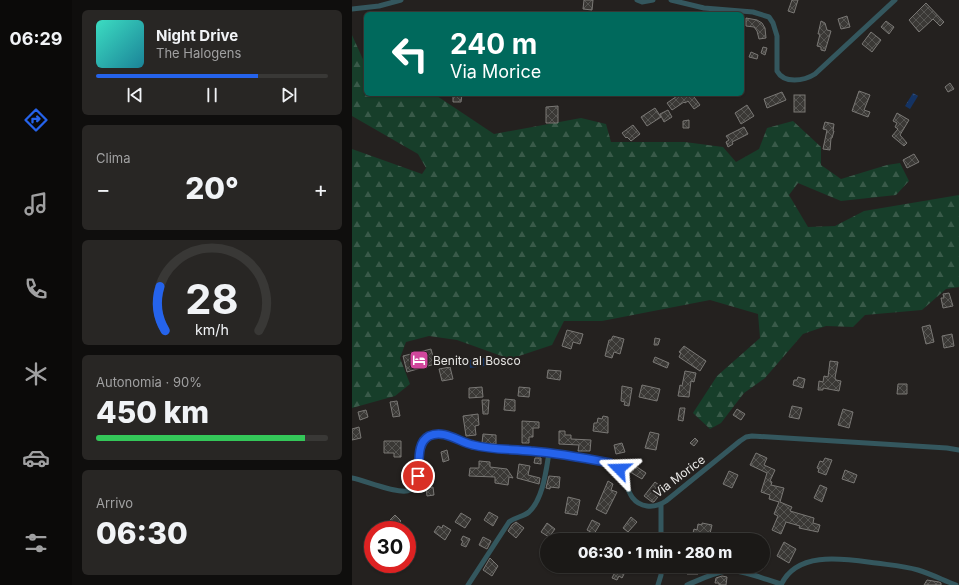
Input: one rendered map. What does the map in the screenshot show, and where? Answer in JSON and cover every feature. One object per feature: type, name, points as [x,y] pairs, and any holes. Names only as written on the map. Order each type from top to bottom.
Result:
[{"type":"street","points":[[352,9],[379,6],[401,0]]},
{"type":"street","points":[[637,0],[642,2],[653,0]]},
{"type":"street","points":[[671,0],[704,8],[750,11],[769,17],[773,23],[777,36],[777,71],[782,77],[799,80],[806,79],[815,74],[895,0]]},
{"type":"street","name":"Via Morice","points":[[352,478],[406,492],[416,484],[418,478],[421,445],[426,438],[435,434],[447,435],[468,444],[482,447],[549,453],[614,465],[620,471],[627,488],[636,500],[645,505],[661,505],[740,441],[750,436],[959,450]]},
{"type":"street","points":[[468,585],[509,522],[526,514],[533,507],[542,487],[549,453]]},
{"type":"street","points":[[661,505],[661,533]]},
{"type":"street","points":[[687,585],[722,572],[731,571],[743,573],[781,585],[788,574],[803,564],[839,558],[909,568],[956,585]]},
{"type":"street","points":[[658,585],[661,573]]},
{"type":"green space","points":[[352,35],[364,62],[364,96],[437,96],[494,134],[581,118],[606,124],[611,142],[685,142],[723,147],[736,162],[759,149],[767,128],[793,121],[821,147],[821,165],[841,179],[887,165],[900,163],[909,181],[896,195],[841,201],[798,183],[789,195],[808,227],[835,226],[864,211],[959,195],[959,287],[946,289],[922,310],[865,315],[853,327],[826,326],[803,334],[765,378],[744,393],[721,423],[710,429],[693,413],[717,376],[760,338],[758,314],[710,300],[602,321],[564,321],[552,345],[510,359],[457,340],[429,336],[406,342],[400,358],[410,384],[395,396],[352,408],[352,149],[422,174],[426,168],[418,154],[352,116]]},
{"type":"water","points":[[913,93],[918,96],[910,109],[905,106]]},
{"type":"water","points":[[485,358],[485,366],[470,368],[469,360]]},
{"type":"building","points":[[584,0],[593,0],[592,10],[583,9]]},
{"type":"building","points":[[792,0],[798,0],[794,13],[788,11]]},
{"type":"building","points":[[926,3],[944,22],[940,26],[933,19],[919,32],[909,20]]},
{"type":"building","points":[[847,16],[850,27],[841,29],[838,19]]},
{"type":"building","points":[[746,18],[757,20],[762,23],[765,28],[766,38],[759,39],[757,31],[754,27],[746,26]]},
{"type":"building","points":[[821,21],[825,23],[827,30],[831,31],[825,51],[821,50],[821,47],[817,46]]},
{"type":"building","points":[[886,21],[894,27],[889,34],[881,27]]},
{"type":"building","points":[[871,32],[881,40],[872,52],[862,44]]},
{"type":"building","points":[[763,47],[767,48],[765,55],[761,53]]},
{"type":"building","points":[[751,52],[758,55],[757,59],[749,57]]},
{"type":"building","points":[[950,83],[954,89],[948,92],[945,87]]},
{"type":"building","points":[[859,91],[870,95],[864,110],[870,112],[868,117],[852,111]]},
{"type":"building","points":[[782,92],[786,100],[767,108],[764,99]]},
{"type":"building","points":[[794,95],[805,95],[805,112],[794,112]]},
{"type":"building","points":[[453,96],[462,96],[461,102],[453,102]]},
{"type":"building","points":[[677,96],[695,96],[694,97],[700,105],[694,109],[688,101],[672,110],[667,103]]},
{"type":"building","points":[[747,105],[754,116],[741,124],[735,113]]},
{"type":"building","points":[[558,106],[558,123],[546,123],[546,107]]},
{"type":"building","points":[[655,108],[661,117],[647,126],[641,117]]},
{"type":"building","points":[[668,110],[672,117],[664,122],[660,114]]},
{"type":"building","points":[[897,113],[909,120],[900,135],[907,143],[904,146],[892,136],[898,129],[895,127],[897,123],[893,121]]},
{"type":"building","points":[[689,120],[689,128],[683,128],[683,121]]},
{"type":"building","points":[[825,122],[834,124],[830,150],[823,149],[827,130],[823,129]]},
{"type":"building","points":[[633,125],[640,134],[631,141],[622,133]]},
{"type":"building","points":[[744,127],[748,134],[732,142],[733,144],[728,147],[726,142],[729,140],[726,136]]},
{"type":"building","points":[[914,154],[919,162],[907,168],[903,160]]},
{"type":"building","points":[[949,293],[953,306],[943,308],[941,298],[944,298],[943,294]]},
{"type":"building","points":[[930,325],[934,342],[926,344],[922,327]]},
{"type":"building","points":[[567,330],[583,334],[580,344],[573,342],[571,349],[562,346]]},
{"type":"building","points":[[952,334],[954,346],[944,348],[942,336]]},
{"type":"building","points":[[613,336],[624,339],[620,354],[614,352],[612,358],[605,356],[609,340],[611,340]]},
{"type":"building","points":[[655,338],[660,339],[658,345],[654,345]]},
{"type":"building","points":[[684,346],[706,361],[700,371],[679,357],[681,353],[679,352]]},
{"type":"building","name":"Benito al Bosco","points":[[431,349],[435,364],[407,372],[403,356]]},
{"type":"building","points":[[655,357],[669,363],[667,368],[653,362]]},
{"type":"building","points":[[830,361],[838,362],[835,378],[836,380],[841,381],[839,391],[823,388],[823,390],[818,390],[819,381],[823,382],[824,376],[828,377]]},
{"type":"building","points":[[450,367],[453,379],[442,381],[439,369]]},
{"type":"building","points":[[548,370],[561,371],[560,380],[547,378]]},
{"type":"building","points":[[685,371],[696,373],[694,382],[691,381],[689,397],[678,396]]},
{"type":"building","points":[[798,377],[805,379],[803,388],[793,385],[794,380],[797,380]]},
{"type":"building","points":[[898,384],[907,384],[907,394],[897,394]]},
{"type":"building","points":[[642,385],[660,389],[657,401],[639,397]]},
{"type":"building","points":[[622,386],[632,388],[629,406],[624,405],[625,402],[621,401]]},
{"type":"building","points":[[482,387],[483,397],[469,398],[469,388]]},
{"type":"building","points":[[519,387],[530,388],[529,397],[518,396]]},
{"type":"building","points":[[505,399],[515,400],[515,411],[504,410]]},
{"type":"building","points":[[482,400],[489,400],[488,414],[483,414]]},
{"type":"building","points":[[397,401],[400,416],[393,417],[390,402]]},
{"type":"building","points":[[792,406],[802,408],[799,419],[789,417]]},
{"type":"building","points":[[680,408],[685,408],[683,421],[678,420]]},
{"type":"building","points":[[737,409],[745,414],[741,420],[733,415]]},
{"type":"building","points":[[843,409],[853,412],[849,428],[838,425]]},
{"type":"building","points":[[366,410],[368,417],[360,420],[358,412]]},
{"type":"building","points":[[478,414],[479,425],[475,426],[476,435],[466,436],[463,416]]},
{"type":"building","points":[[603,416],[608,417],[608,433],[593,431],[594,423],[597,423],[598,418],[602,419]]},
{"type":"building","points":[[522,421],[539,422],[539,428],[533,428],[533,437],[529,437],[529,443],[522,443]]},
{"type":"building","points":[[359,427],[361,438],[352,440],[352,429]]},
{"type":"building","points":[[559,431],[565,431],[565,435],[571,435],[571,439],[591,440],[590,451],[578,451],[579,445],[559,444]]},
{"type":"building","points":[[650,432],[659,434],[656,450],[645,448]]},
{"type":"building","points":[[483,434],[496,435],[496,444],[482,443]]},
{"type":"building","points":[[695,438],[698,441],[694,446],[690,443]]},
{"type":"building","points":[[384,441],[401,441],[401,457],[394,457],[394,453],[384,453]]},
{"type":"building","points":[[622,443],[625,452],[616,454],[614,445]]},
{"type":"building","points":[[447,450],[449,460],[443,462],[441,452]]},
{"type":"building","points":[[756,453],[767,458],[764,465],[775,470],[770,481],[772,482],[771,485],[784,488],[780,502],[792,507],[790,511],[814,518],[813,523],[820,525],[818,532],[799,528],[800,526],[786,522],[781,534],[772,530],[778,516],[774,514],[779,502],[769,499],[770,495],[761,492],[767,473],[750,465]]},
{"type":"building","points":[[535,458],[541,458],[541,464],[534,463]]},
{"type":"building","points":[[825,458],[832,460],[826,475],[818,472],[819,469],[817,468],[820,461],[823,462]]},
{"type":"building","points":[[479,461],[490,462],[490,467],[507,469],[513,478],[509,477],[508,485],[495,483],[495,477],[469,476],[470,468],[479,468]]},
{"type":"building","points":[[519,464],[530,466],[528,475],[540,478],[539,484],[517,478]]},
{"type":"building","points":[[634,465],[646,473],[642,479],[630,472]]},
{"type":"building","points":[[845,470],[857,475],[854,483],[842,479]]},
{"type":"building","points":[[729,471],[738,475],[732,488],[723,484]]},
{"type":"building","points":[[549,476],[560,477],[559,488],[546,488]]},
{"type":"building","points":[[608,481],[613,484],[611,490],[617,492],[606,514],[596,509]]},
{"type":"building","points":[[655,482],[664,489],[654,502],[652,502],[644,496]]},
{"type":"building","points":[[820,485],[827,488],[822,502],[814,498]]},
{"type":"building","points":[[433,487],[434,495],[427,496],[426,488]]},
{"type":"building","points":[[568,497],[580,500],[577,515],[565,513]]},
{"type":"building","points":[[489,512],[498,517],[493,526],[484,520]]},
{"type":"building","points":[[461,513],[471,519],[465,528],[455,522]]},
{"type":"building","points":[[395,515],[401,521],[389,521]]},
{"type":"building","points":[[631,517],[637,522],[628,532],[623,528]]},
{"type":"building","points":[[592,520],[600,524],[595,533],[587,530]]},
{"type":"building","points":[[516,522],[524,528],[516,538],[508,531]]},
{"type":"building","points":[[547,523],[555,529],[552,533],[541,532]]},
{"type":"building","points":[[702,523],[712,525],[710,533],[693,533],[694,529],[697,530],[698,524],[702,525]]},
{"type":"building","points":[[443,525],[451,530],[445,540],[434,532],[438,526],[442,528]]},
{"type":"building","points":[[463,536],[470,539],[466,547],[461,545]]},
{"type":"building","points":[[483,537],[491,541],[487,549],[479,545]]},
{"type":"building","points":[[784,542],[796,549],[789,563],[777,556]]},
{"type":"building","points":[[490,558],[498,566],[492,576],[483,570]]},
{"type":"building","points":[[614,573],[624,573],[622,578],[619,576],[617,580],[612,578]]},
{"type":"building","points":[[698,573],[698,574],[687,574]]},
{"type":"building","points":[[722,576],[727,577],[726,585],[719,585],[719,583],[715,583],[716,578]]},
{"type":"building","points":[[927,580],[939,582],[941,585],[924,585]]},
{"type":"place","name":"Benito al Bosco","points":[[419,360]]},
{"type":"route","points":[[418,476],[421,445],[429,436],[438,434],[452,437],[475,446],[539,452],[610,463],[619,469]]}]
